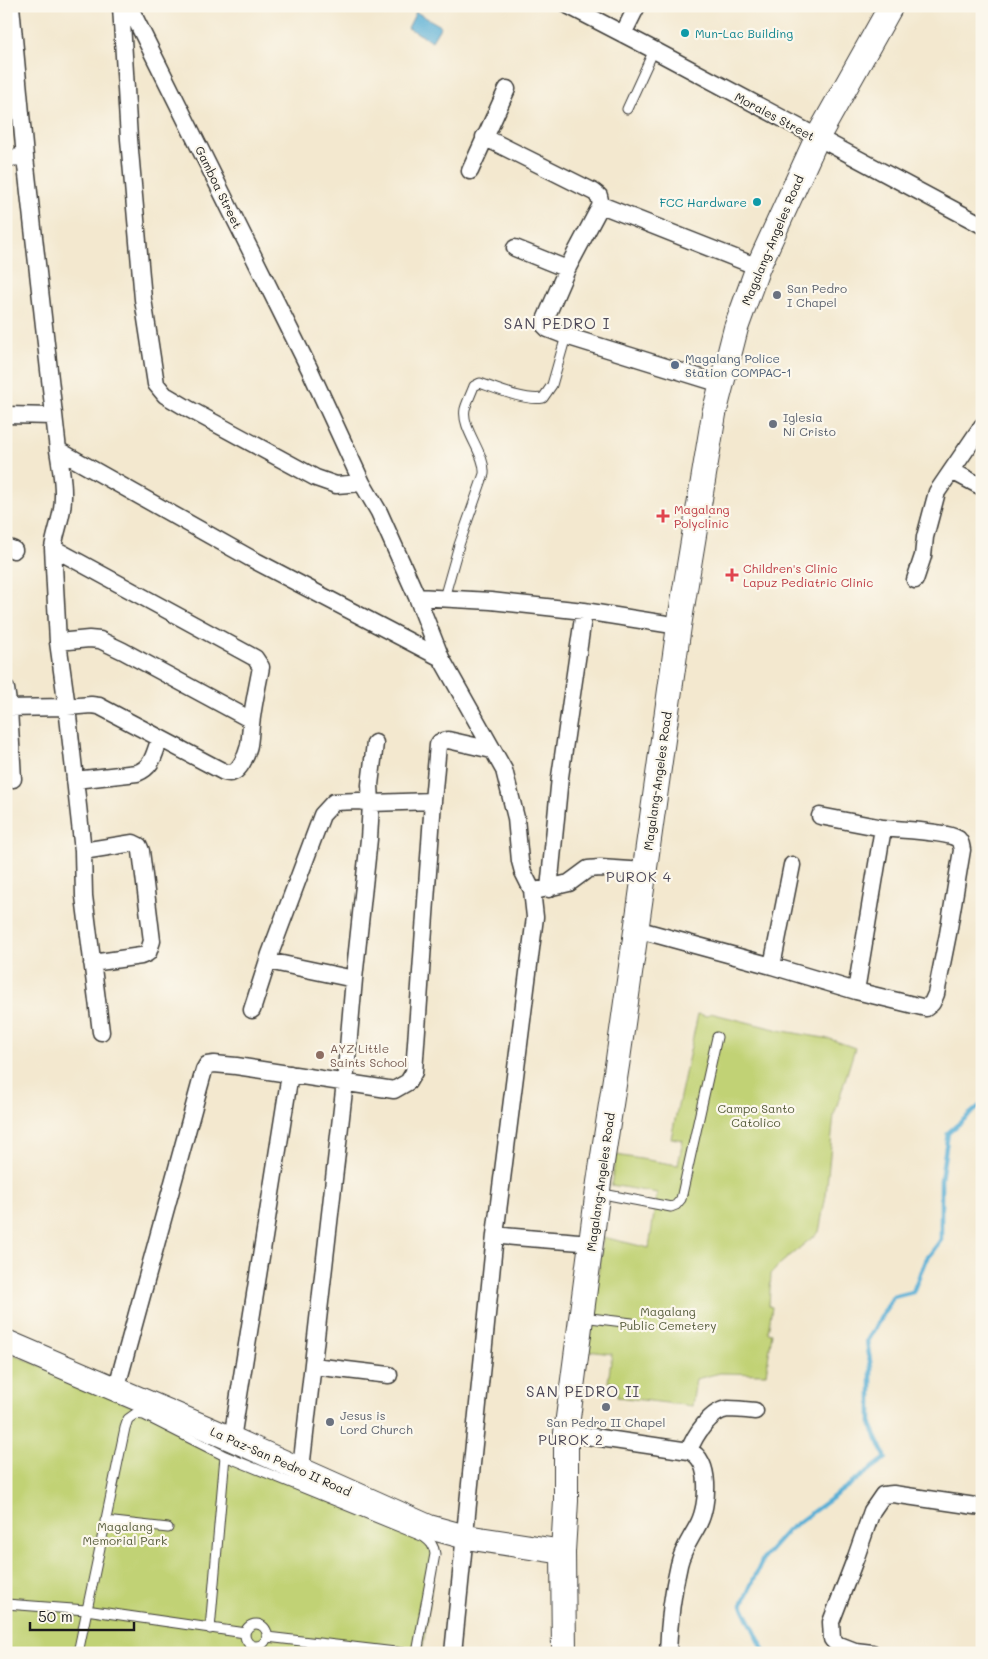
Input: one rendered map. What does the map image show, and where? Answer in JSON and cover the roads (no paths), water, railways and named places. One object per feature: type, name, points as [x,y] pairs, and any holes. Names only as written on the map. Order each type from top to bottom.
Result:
[{"type":"main road","name":"Magalang-Angeles Road","points":[[564,1653],[563,1552],[566,1501],[566,1433],[598,1193],[679,626],[714,414],[736,328],[758,267],[817,138],[892,6]]},
{"type":"main road","name":"La Paz-San Pedro II Road","points":[[8,1347],[116,1390],[229,1447],[301,1470],[422,1524],[466,1537],[563,1552]]},
{"type":"street","points":[[11,6],[25,157],[63,492],[62,510],[55,534],[54,548],[58,642],[83,851],[84,896],[101,1032]]},
{"type":"street","points":[[121,6],[129,139],[143,300],[156,384],[165,394],[187,408],[316,478],[336,485],[362,483]]},
{"type":"street","name":"Gamboa Street","points":[[129,6],[308,368],[362,483],[379,512],[417,597],[441,658],[504,770],[516,818],[520,861],[523,872],[540,889]]},
{"type":"street","name":"Morales Street","points":[[569,6],[982,225]]},
{"type":"street","points":[[623,34],[637,6]]},
{"type":"street","points":[[470,170],[507,89]]},
{"type":"street","points":[[484,137],[599,196],[601,205],[567,268],[544,325],[548,329],[566,336],[721,384]]},
{"type":"street","points":[[6,158],[25,157]]},
{"type":"street","points":[[601,205],[758,267]]},
{"type":"street","points":[[515,248],[567,268]]},
{"type":"street","points":[[6,415],[54,416]]},
{"type":"street","points":[[916,580],[923,556],[924,537],[937,492],[982,426]]},
{"type":"street","points":[[58,450],[250,558],[441,658]]},
{"type":"street","points":[[952,472],[982,487]]},
{"type":"street","points":[[8,709],[99,706],[230,774],[236,772],[249,752],[251,720],[262,667],[255,658],[54,548]]},
{"type":"street","points":[[417,597],[491,600],[584,611],[679,626]]},
{"type":"street","points":[[453,1653],[496,1235],[535,917],[560,777],[584,611]]},
{"type":"street","points":[[58,642],[89,639],[100,640],[123,650],[251,720]]},
{"type":"street","points":[[6,689],[13,779],[6,776]]},
{"type":"street","points":[[75,780],[137,773],[146,769],[151,762],[160,738]]},
{"type":"street","points":[[116,1390],[204,1070],[207,1066],[214,1064],[394,1090],[408,1082],[414,1072],[436,753],[440,742],[448,740],[492,750]]},
{"type":"street","points":[[301,1470],[345,1082],[354,979],[370,838],[370,785],[375,743]]},
{"type":"street","points":[[252,1010],[322,815],[334,802],[359,801],[371,803],[433,800]]},
{"type":"street","points":[[636,929],[856,991],[926,1008],[932,1003],[939,983],[961,858],[961,842],[955,837],[942,834],[883,828],[820,816]]},
{"type":"street","points":[[856,991],[883,828]]},
{"type":"street","points":[[83,851],[133,843],[139,846],[152,941],[148,953],[141,956],[92,963]]},
{"type":"street","points":[[772,966],[792,865]]},
{"type":"street","points":[[540,889],[569,883],[588,869],[645,871]]},
{"type":"street","points":[[268,961],[354,979]]},
{"type":"street","points":[[229,1447],[290,1074]]},
{"type":"street","points":[[496,1235],[532,1240],[547,1239],[591,1243]]},
{"type":"street","points":[[313,1366],[389,1375]]},
{"type":"street","points":[[689,1451],[698,1431],[721,1410],[755,1411]]},
{"type":"street","points":[[566,1433],[689,1451],[693,1452],[701,1460],[705,1469],[704,1508],[679,1562],[670,1611],[668,1653]]},
{"type":"street","points":[[872,1653],[855,1651],[837,1644],[832,1639],[831,1622],[872,1511],[881,1497],[886,1494],[893,1494],[982,1507]]},
{"type":"lane","points":[[627,109],[654,50]]},
{"type":"lane","points":[[444,598],[458,545],[484,474],[484,464],[465,416],[465,410],[474,386],[480,383],[514,394],[538,399],[543,398],[552,385],[566,336]]},
{"type":"lane","points":[[598,1193],[671,1208],[681,1199],[717,1037]]},
{"type":"lane","points":[[581,1317],[632,1323]]},
{"type":"lane","points":[[78,1653],[124,1428],[128,1419],[135,1414],[144,1415],[229,1447],[324,1495],[424,1537],[430,1542],[435,1554],[417,1653]]},
{"type":"lane","points":[[210,1629],[229,1447]]},
{"type":"lane","points":[[105,1520],[168,1528]]},
{"type":"lane","points":[[6,1604],[86,1610],[245,1633]]},
{"type":"lane","points":[[261,1624],[266,1630],[267,1637],[260,1649],[247,1641],[245,1633],[250,1626],[261,1624]]},
{"type":"lane","points":[[267,1637],[404,1653]]},
{"type":"water","points":[[416,12],[441,26],[432,41],[408,28]]},
{"type":"waterway","points":[[765,1653],[742,1605],[764,1557],[788,1530],[886,1458],[871,1425],[871,1368],[867,1341],[893,1297],[913,1292],[925,1261],[941,1240],[941,1180],[948,1133],[982,1104]]},
{"type":"place","name":"Mun-Lac Building","points":[[685,33]]},
{"type":"place","name":"FCC Hardware","points":[[757,202]]},
{"type":"place","name":"San Pedro I Chapel","points":[[777,295]]},
{"type":"place","name":"Magalang Police Station COMPAC-1","points":[[675,365]]},
{"type":"place","name":"Iglesia Ni Cristo","points":[[773,424]]},
{"type":"place","name":"Magalang Polyclinic","points":[[663,516]]},
{"type":"place","name":"Children's Clinic Lapuz Pediatric Clinic","points":[[732,575]]},
{"type":"place","name":"AYZ Little Saints School","points":[[320,1055]]},
{"type":"place","name":"San Pedro II Chapel","points":[[606,1407]]},
{"type":"place","name":"Jesus is Lord Church","points":[[330,1422]]},
{"type":"district","name":"SAN PEDRO I","points":[[557,323]]},
{"type":"district","name":"PUROK 4","points":[[639,876]]},
{"type":"district","name":"SAN PEDRO II","points":[[583,1391]]},
{"type":"district","name":"PUROK 2","points":[[571,1439]]},
{"type":"park label","name":"Campo Santo Catolico","points":[[756,1115]]},
{"type":"park label","name":"Magalang Public Cemetery","points":[[668,1318]]},
{"type":"park label","name":"Magalang Memorial Park","points":[[125,1533]]}]
